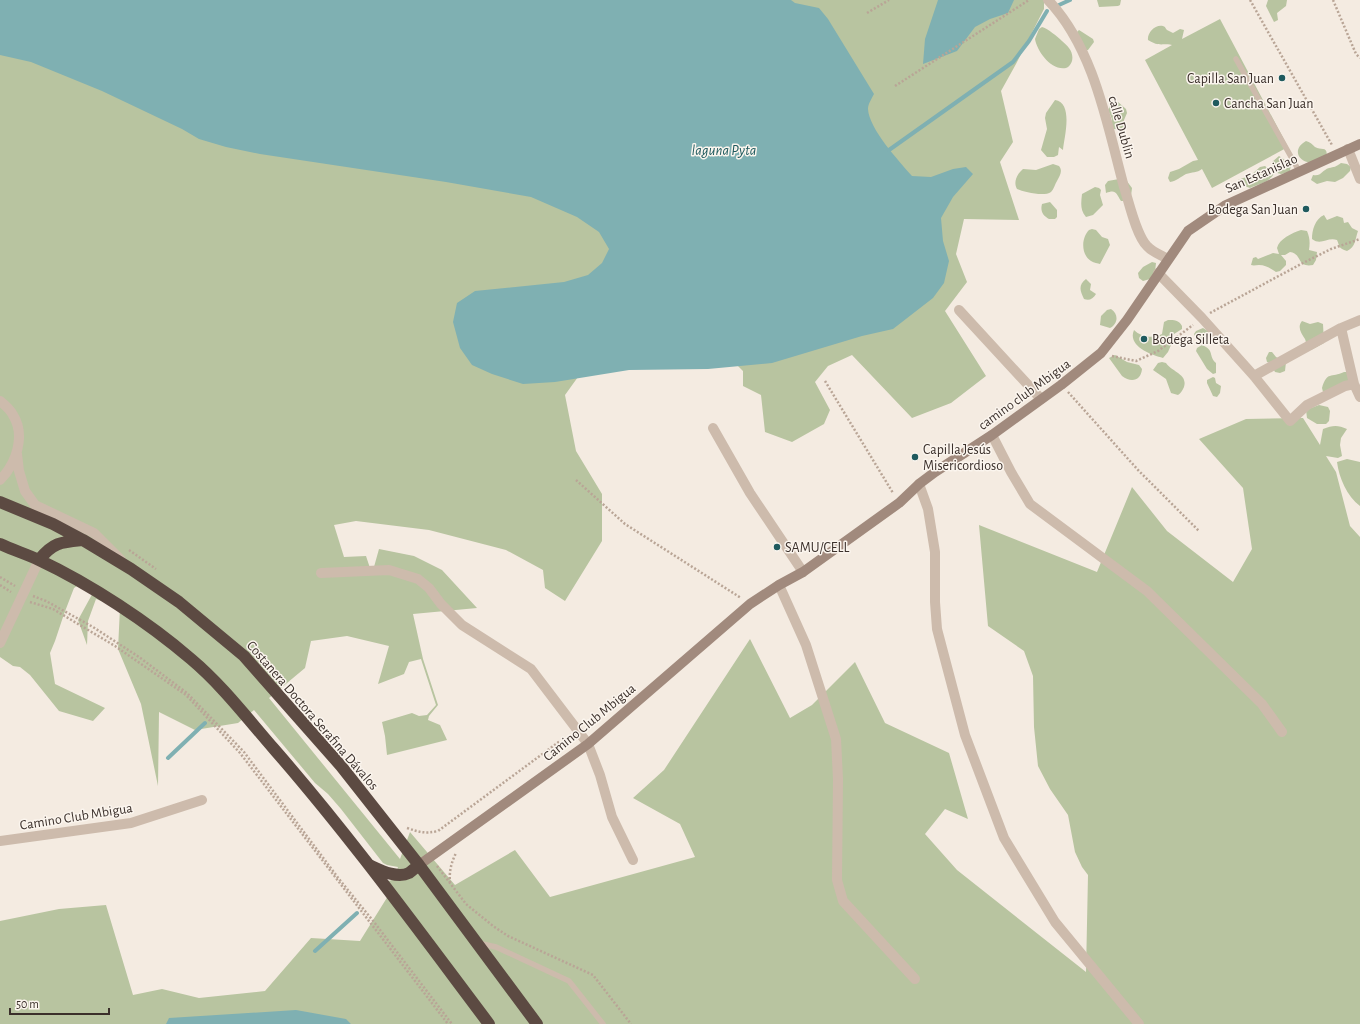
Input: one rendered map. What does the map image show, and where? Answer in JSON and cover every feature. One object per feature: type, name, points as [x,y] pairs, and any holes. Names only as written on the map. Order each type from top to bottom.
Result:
[{"type":"highway","name":"Costanera Doctora Serafina Dávalos","points":[[0,502],[52,524],[83,540],[131,569],[179,602],[244,656],[341,766],[419,865],[537,1024]]},
{"type":"highway","points":[[39,560],[46,550],[60,542],[83,540]]},
{"type":"highway","points":[[0,544],[39,560],[115,603],[152,628],[191,659],[216,682],[307,787],[368,864],[489,1024]]},
{"type":"highway","points":[[368,864],[385,872],[399,874],[408,874],[419,865]]},
{"type":"main road","name":"San Estanislao","points":[[1168,259],[1188,231],[1226,204],[1360,144]]},
{"type":"main road","name":"camino club Mbigua","points":[[750,604],[779,585],[803,572],[899,503],[919,484],[935,472],[992,435],[1061,385],[1101,353],[1127,320],[1168,259]]},
{"type":"main road","name":"Camino Club Mbigua","points":[[419,865],[588,744],[750,604]]},
{"type":"street","name":"calle Dublin","points":[[1048,0],[1072,30],[1083,51],[1099,98],[1128,200],[1140,236],[1147,247],[1168,259]]},
{"type":"street","points":[[1348,149],[1360,179]]},
{"type":"street","points":[[1158,273],[1202,318],[1254,376],[1290,421],[1307,405],[1345,386],[1354,384]]},
{"type":"street","points":[[959,310],[1041,399]]},
{"type":"street","points":[[1254,376],[1341,328],[1360,320]]},
{"type":"street","points":[[1341,328],[1354,384],[1360,397]]},
{"type":"street","points":[[0,401],[13,415],[18,429],[19,442],[17,454],[8,473],[0,480]]},
{"type":"street","points":[[713,428],[750,493],[803,572]]},
{"type":"street","points":[[992,435],[1011,472],[1030,504],[1147,591],[1262,704],[1282,732]]},
{"type":"street","points":[[17,454],[19,471],[25,491],[35,505],[94,533],[131,569]]},
{"type":"street","points":[[919,484],[928,509],[935,552],[935,602],[937,629],[965,735],[1004,838],[1055,922],[1139,1024]]},
{"type":"street","points":[[0,643],[39,560]]},
{"type":"street","points":[[321,573],[388,570],[418,579],[429,588],[441,604],[462,625],[531,668],[588,744],[600,775],[612,817],[633,860]]},
{"type":"street","points":[[779,585],[806,645],[836,739],[838,779],[837,880],[843,901],[915,979]]},
{"type":"street","name":"Camino Club Mbigua","points":[[0,841],[131,823],[202,800]]},
{"type":"lane","points":[[1236,58],[1299,171]]},
{"type":"lane","points":[[476,942],[496,947],[569,981],[603,1024]]},
{"type":"path","points":[[867,13],[890,0]]},
{"type":"path","points":[[895,86],[1029,0]]},
{"type":"path","points":[[1250,0],[1333,148],[1348,149]]},
{"type":"path","points":[[1333,0],[1356,54],[1360,58]]},
{"type":"path","points":[[1101,353],[1136,361],[1158,351],[1202,318],[1301,264],[1331,249],[1360,239]]},
{"type":"path","points":[[825,381],[899,503]]},
{"type":"path","points":[[1061,385],[1138,470],[1199,530]]},
{"type":"path","points":[[576,480],[625,524],[750,604]]},
{"type":"path","points":[[0,577],[22,596],[46,601],[93,627],[139,657],[187,693],[244,752],[339,879],[452,1024]]},
{"type":"path","points":[[0,585],[53,610],[115,646],[186,695],[240,754],[448,1024]]},
{"type":"path","points":[[407,828],[428,833],[438,831],[560,741]]},
{"type":"green space","points":[[0,0],[1044,0],[1044,9],[1001,91],[1013,142],[1000,162],[1019,220],[964,219],[956,254],[967,282],[945,311],[986,376],[951,403],[912,418],[852,355],[828,366],[815,382],[830,410],[824,424],[792,442],[765,432],[761,395],[743,386],[743,371],[730,358],[583,370],[565,395],[576,451],[602,494],[602,541],[565,601],[545,588],[543,570],[506,550],[429,530],[356,521],[334,525],[344,557],[366,556],[372,574],[379,549],[414,556],[442,570],[477,608],[413,614],[423,659],[438,705],[429,716],[428,720],[440,725],[447,740],[387,755],[382,722],[412,713],[419,716],[427,715],[436,705],[421,659],[409,662],[404,674],[378,684],[389,646],[347,636],[311,641],[305,668],[269,698],[400,859],[410,832],[455,885],[515,850],[550,897],[695,857],[680,824],[633,798],[664,770],[750,639],[790,718],[812,705],[855,662],[885,723],[949,753],[968,819],[945,809],[925,834],[957,870],[1086,972],[1088,875],[1082,867],[1075,852],[1068,815],[1050,789],[1038,766],[1034,727],[1033,676],[1024,651],[988,626],[979,525],[1097,572],[1132,487],[1167,531],[1233,582],[1252,549],[1243,488],[1199,439],[1246,419],[1303,418],[1320,445],[1323,429],[1333,426],[1341,427],[1347,429],[1341,438],[1340,445],[1342,456],[1338,458],[1326,456],[1336,472],[1350,526],[1360,537],[1360,1024],[0,1024],[0,921],[59,909],[106,905],[133,995],[162,989],[199,998],[265,991],[311,938],[360,941],[388,896],[389,881],[394,879],[398,867],[383,863],[341,809],[328,794],[315,783],[254,710],[238,723],[195,730],[159,712],[158,786],[141,704],[118,649],[120,608],[96,599],[88,621],[87,645],[78,620],[95,589],[84,581],[74,588],[50,653],[55,684],[105,708],[93,721],[59,711],[30,675],[20,667],[13,666],[0,657]]},
{"type":"green space","points":[[1097,0],[1121,0],[1120,5],[1118,6],[1099,7]]},
{"type":"green space","points":[[1268,0],[1287,0],[1286,6],[1277,13],[1278,20],[1274,22],[1266,6]]},
{"type":"green space","name":"Cancha San Juan","points":[[1220,19],[1288,147],[1212,188],[1202,169],[1186,174],[1177,180],[1170,182],[1168,178],[1170,172],[1198,160],[1145,60],[1172,45],[1152,42],[1148,40],[1148,37],[1154,28],[1157,26],[1163,26],[1173,33],[1180,29],[1184,30],[1182,39]]},
{"type":"green space","points":[[1042,27],[1055,35],[1070,50],[1072,61],[1067,68],[1055,66],[1042,54],[1036,44],[1035,39],[1039,29]]},
{"type":"green space","points":[[1079,30],[1093,39],[1094,42],[1088,50],[1085,50],[1077,32]]},
{"type":"green space","points":[[1055,100],[1061,103],[1066,114],[1065,138],[1063,150],[1059,147],[1058,155],[1054,157],[1047,157],[1041,150],[1047,129],[1045,118],[1046,113]]},
{"type":"green space","points":[[1118,102],[1126,109],[1127,113],[1124,120],[1124,127],[1120,129],[1113,129],[1111,123],[1112,119],[1108,110],[1111,104]]},
{"type":"green space","points":[[1306,141],[1315,147],[1326,150],[1326,159],[1307,162],[1300,158],[1298,149],[1302,143]]},
{"type":"green space","points":[[1279,156],[1291,164],[1290,171],[1281,174],[1272,170],[1272,162]]},
{"type":"green space","points":[[1341,163],[1347,164],[1351,167],[1350,171],[1343,178],[1335,182],[1327,181],[1317,184],[1311,180],[1313,175],[1318,175]]},
{"type":"green space","points":[[1053,164],[1059,166],[1061,171],[1051,192],[1039,194],[1029,193],[1017,189],[1015,184],[1016,178],[1023,169],[1036,170]]},
{"type":"green space","points":[[1265,166],[1274,173],[1270,179],[1250,188],[1239,184],[1238,180],[1251,175],[1260,167]]},
{"type":"green space","points":[[1119,179],[1126,180],[1132,188],[1131,196],[1125,201],[1121,201],[1117,194],[1112,191],[1106,193],[1105,185],[1108,181]]},
{"type":"green space","points":[[1095,187],[1101,190],[1100,195],[1103,205],[1093,215],[1086,217],[1082,209],[1082,194]]},
{"type":"green space","points":[[1050,202],[1057,210],[1057,217],[1055,219],[1047,218],[1042,211],[1042,204]]},
{"type":"green space","points":[[1324,215],[1327,220],[1337,216],[1343,218],[1344,223],[1348,222],[1352,228],[1358,231],[1354,245],[1350,249],[1347,251],[1341,248],[1337,240],[1333,239],[1318,242],[1312,239],[1318,219]]},
{"type":"green space","points":[[1092,229],[1096,230],[1102,237],[1108,239],[1110,245],[1100,264],[1091,261],[1085,255],[1084,251],[1083,242],[1086,233]]},
{"type":"green space","points":[[1301,230],[1307,231],[1309,236],[1309,250],[1317,252],[1316,260],[1313,265],[1304,265],[1297,255],[1290,252],[1285,255],[1281,255],[1286,261],[1286,265],[1280,271],[1276,272],[1263,266],[1251,265],[1253,258],[1256,257],[1258,259],[1273,253],[1279,254],[1277,248],[1280,242]]},
{"type":"green space","points":[[1152,262],[1156,263],[1155,272],[1150,279],[1143,281],[1139,278],[1138,273],[1143,267]]},
{"type":"green space","points":[[1086,279],[1091,284],[1090,290],[1096,294],[1089,300],[1084,299],[1081,291],[1083,281]]},
{"type":"green space","points":[[1111,309],[1114,311],[1116,316],[1115,324],[1110,328],[1100,325],[1101,316],[1107,310]]},
{"type":"green space","points":[[1168,320],[1178,321],[1182,326],[1182,329],[1172,337],[1168,352],[1163,358],[1152,355],[1141,349],[1134,341],[1134,330],[1147,336],[1158,336],[1162,334],[1164,322]]},
{"type":"green space","points":[[1302,321],[1310,324],[1318,322],[1323,324],[1324,343],[1311,350],[1307,348],[1300,328]]},
{"type":"green space","points":[[1203,328],[1211,333],[1212,337],[1205,343],[1198,340],[1194,334],[1196,331]]},
{"type":"green space","points":[[1202,345],[1209,349],[1212,358],[1216,363],[1216,373],[1213,374],[1207,369],[1196,351],[1197,348]]},
{"type":"green space","points":[[1269,352],[1272,352],[1276,357],[1286,362],[1285,371],[1280,373],[1275,372],[1270,363],[1267,362],[1266,358]]},
{"type":"green space","points":[[1115,355],[1127,362],[1139,365],[1142,369],[1140,376],[1135,380],[1129,380],[1122,376],[1109,358]]},
{"type":"green space","points":[[1158,363],[1166,363],[1184,379],[1184,387],[1178,395],[1171,393],[1166,379],[1153,370]]},
{"type":"green space","points":[[1347,372],[1350,380],[1323,392],[1322,388],[1328,377]]},
{"type":"green space","points":[[1213,377],[1215,378],[1216,383],[1221,386],[1220,393],[1217,397],[1213,396],[1207,383],[1207,380]]},
{"type":"green space","points":[[1319,405],[1328,407],[1330,411],[1329,421],[1326,424],[1317,424],[1307,418],[1306,410]]},
{"type":"green space","points":[[1347,459],[1360,462],[1360,506],[1351,497],[1344,486],[1340,474],[1337,462]]},
{"type":"water","name":"laguna Pyta","points":[[0,0],[791,0],[795,3],[819,8],[828,19],[874,94],[869,103],[868,109],[873,126],[912,176],[931,177],[953,169],[966,167],[973,174],[953,197],[941,218],[943,241],[949,261],[944,283],[933,298],[893,329],[862,336],[772,363],[708,369],[629,370],[555,382],[523,384],[492,374],[472,365],[460,348],[453,322],[457,303],[475,291],[564,282],[588,275],[602,263],[609,249],[599,232],[577,217],[531,197],[446,182],[260,154],[226,147],[199,139],[182,129],[102,91],[31,62],[0,55]]},
{"type":"water","points":[[938,0],[1014,0],[1008,13],[990,19],[975,27],[957,51],[923,64],[925,39]]},
{"type":"water","points":[[296,1010],[346,1019],[351,1024],[166,1024],[169,1018]]},
{"type":"waterway","points":[[1059,5],[1070,0]]},
{"type":"waterway","points":[[889,150],[1013,62],[1029,41],[1047,11]]},
{"type":"waterway","points":[[168,758],[205,723]]},
{"type":"waterway","points":[[315,951],[357,913]]},
{"type":"place","name":"Capilla San Juan","points":[[1282,78]]},
{"type":"place","name":"Cancha San Juan","points":[[1216,103]]},
{"type":"place","name":"Bodega San Juan","points":[[1306,209]]},
{"type":"place","name":"Bodega Silleta","points":[[1144,339]]},
{"type":"place","name":"Capilla Jesús Misericordioso","points":[[915,457]]},
{"type":"place","name":"SAMU/CELL","points":[[777,547]]}]
